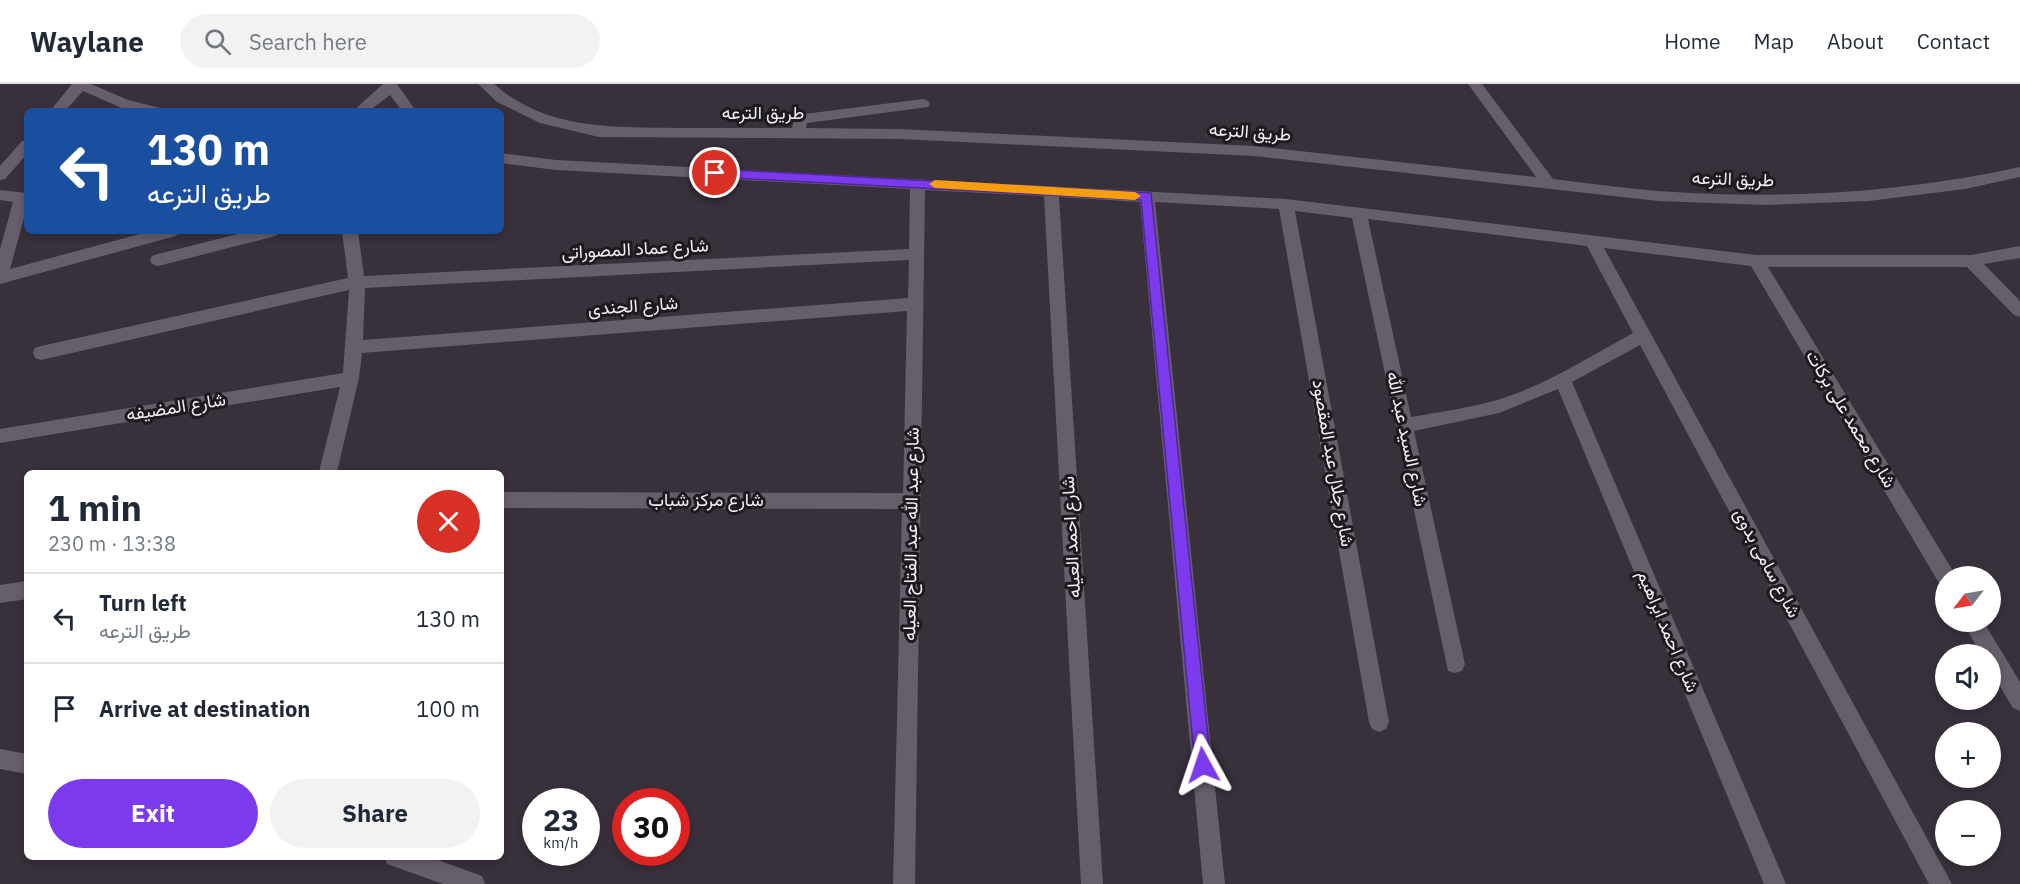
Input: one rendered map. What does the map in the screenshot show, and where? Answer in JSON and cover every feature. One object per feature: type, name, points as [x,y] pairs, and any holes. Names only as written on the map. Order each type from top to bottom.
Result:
[{"type":"street","points":[[60,108],[80,84],[124,104],[142,108]]},
{"type":"street","name":"طريق الترعه","points":[[485,84],[502,99],[545,120],[599,132],[900,134],[1254,150],[1658,196],[1765,200],[1869,196],[1965,184],[2020,172]]},
{"type":"street","points":[[1474,84],[1549,184]]},
{"type":"street","points":[[364,108],[391,86],[407,108]]},
{"type":"street","points":[[799,133],[799,122],[804,119],[922,104]]},
{"type":"street","points":[[0,175],[24,148]]},
{"type":"street","points":[[504,158],[556,165],[1286,204],[1756,261],[1971,261],[2020,252]]},
{"type":"street","name":"شارع عبد الله عبد الفتاح العيله","points":[[904,884],[918,184]]},
{"type":"street","name":"شارع احمد العيله","points":[[1051,191],[1092,884]]},
{"type":"street","points":[[0,195],[24,197]]},
{"type":"street","points":[[1147,196],[1214,884]]},
{"type":"street","points":[[0,278],[24,200]]},
{"type":"street","name":"شارع جلال عبد المقصود","points":[[1286,204],[1379,722]]},
{"type":"street","name":"شارع السيد عبد الله","points":[[1359,213],[1455,664]]},
{"type":"street","points":[[0,278],[161,234]]},
{"type":"street","points":[[158,260],[260,234]]},
{"type":"street","points":[[328,470],[351,378],[354,347],[357,282],[350,234]]},
{"type":"street","name":"شارع سامى بدوى","points":[[1593,243],[1941,884]]},
{"type":"street","name":"شارع عماد المصوراتى","points":[[41,353],[357,282],[916,254]]},
{"type":"street","name":"شارع محمد على بركات","points":[[1756,261],[1939,566]]},
{"type":"street","points":[[1971,261],[2020,311]]},
{"type":"street","name":"شارع الجندى","points":[[354,347],[915,304]]},
{"type":"street","points":[[1404,425],[1464,416],[1501,405],[1562,378],[1644,335]]},
{"type":"street","name":"شارع المضيفه","points":[[0,436],[351,378]]},
{"type":"street","name":"شارع احمد ابراهيم","points":[[1562,378],[1774,884]]},
{"type":"street","name":"شارع مركز شباب","points":[[504,500],[912,501]]},
{"type":"street","points":[[0,594],[24,590]]},
{"type":"street","points":[[1979,632],[2020,700]]},
{"type":"street","points":[[0,759],[24,763]]},
{"type":"street","points":[[406,860],[474,884]]},
{"type":"slow traffic","points":[[935,184],[1135,196]]},
{"type":"route","points":[[715,173],[1147,196],[1203,765]]}]
